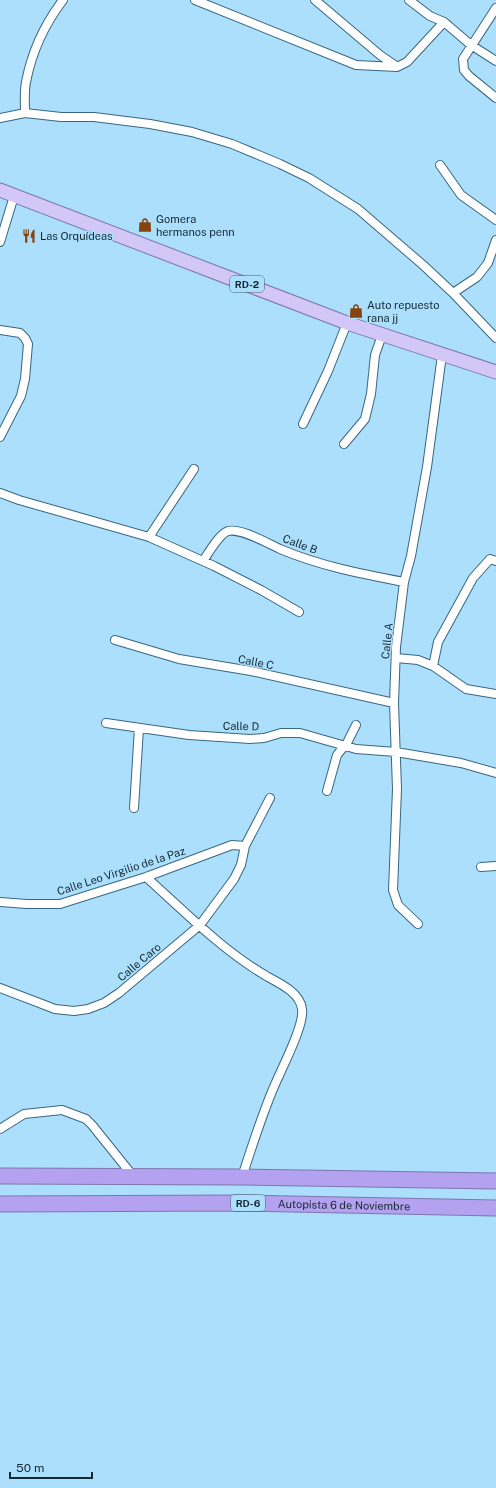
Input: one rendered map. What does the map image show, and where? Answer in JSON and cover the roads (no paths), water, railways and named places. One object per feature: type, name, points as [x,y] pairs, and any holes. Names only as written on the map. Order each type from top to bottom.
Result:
[{"type":"highway","points":[[0,1176],[242,1177],[496,1181]]},
{"type":"highway","name":"Autopista 6 de Noviembre","points":[[0,1204],[238,1203],[496,1208]]},
{"type":"main road","name":"RD-2","points":[[0,190],[347,323],[496,372]]},
{"type":"street","points":[[25,113],[26,83],[37,44],[50,18],[63,0]]},
{"type":"street","points":[[195,0],[356,64],[397,67],[407,62],[444,22]]},
{"type":"street","points":[[315,0],[380,55],[397,67]]},
{"type":"street","points":[[409,0],[430,16],[444,22],[471,45],[496,62]]},
{"type":"street","points":[[496,8],[463,59],[464,70],[469,76],[496,98]]},
{"type":"street","points":[[0,118],[25,113],[94,117],[150,124],[192,132],[232,144],[309,178],[358,208],[453,293],[496,338]]},
{"type":"street","points":[[440,165],[461,195],[496,220]]},
{"type":"street","points":[[0,242],[14,196]]},
{"type":"street","points":[[453,293],[477,277],[488,263],[496,240]]},
{"type":"street","points":[[303,424],[328,371],[347,323]]},
{"type":"street","points":[[0,330],[20,333],[26,338],[28,344],[25,379],[20,396],[0,437]]},
{"type":"street","points":[[344,444],[365,419],[371,394],[375,355],[382,335]]},
{"type":"street","name":"Calle A","points":[[418,924],[398,905],[393,890],[397,789],[394,703],[396,658],[404,582],[411,556],[427,467],[442,355]]},
{"type":"street","points":[[149,537],[194,469]]},
{"type":"street","points":[[0,493],[19,500],[149,537],[261,590],[299,612]]},
{"type":"street","name":"Calle B","points":[[203,562],[223,534],[233,531],[250,536],[311,561],[352,572],[404,582]]},
{"type":"street","points":[[434,666],[438,642],[473,578],[490,560],[496,561]]},
{"type":"street","name":"Calle C","points":[[115,640],[187,660],[251,671],[394,703]]},
{"type":"street","points":[[396,658],[418,660],[434,666],[466,689],[496,694]]},
{"type":"street","name":"Calle D","points":[[106,723],[189,735],[250,739],[292,732],[306,734],[356,749],[396,752],[461,763],[496,773]]},
{"type":"street","points":[[326,791],[337,755],[347,743],[356,725]]},
{"type":"street","points":[[134,808],[139,728]]},
{"type":"street","name":"Calle Caro","points":[[0,988],[55,1008],[74,1011],[88,1009],[104,1003],[119,993],[200,925],[234,879],[241,865],[246,846],[270,798]]},
{"type":"street","name":"Calle Leo Virgilio de la Paz","points":[[0,902],[58,904],[146,877],[232,845],[246,846]]},
{"type":"street","points":[[481,867],[496,866]]},
{"type":"street","points":[[146,877],[248,965],[292,992],[300,1002],[302,1020],[254,1139],[242,1177]]},
{"type":"street","points":[[0,1129],[24,1114],[65,1110],[86,1119],[133,1176]]},
{"type":"place","name":"Gomera hermanos penn","points":[[145,225]]},
{"type":"place","name":"Las Orquídeas","points":[[29,236]]},
{"type":"place","name":"Auto repuesto rana jj","points":[[356,311]]}]
